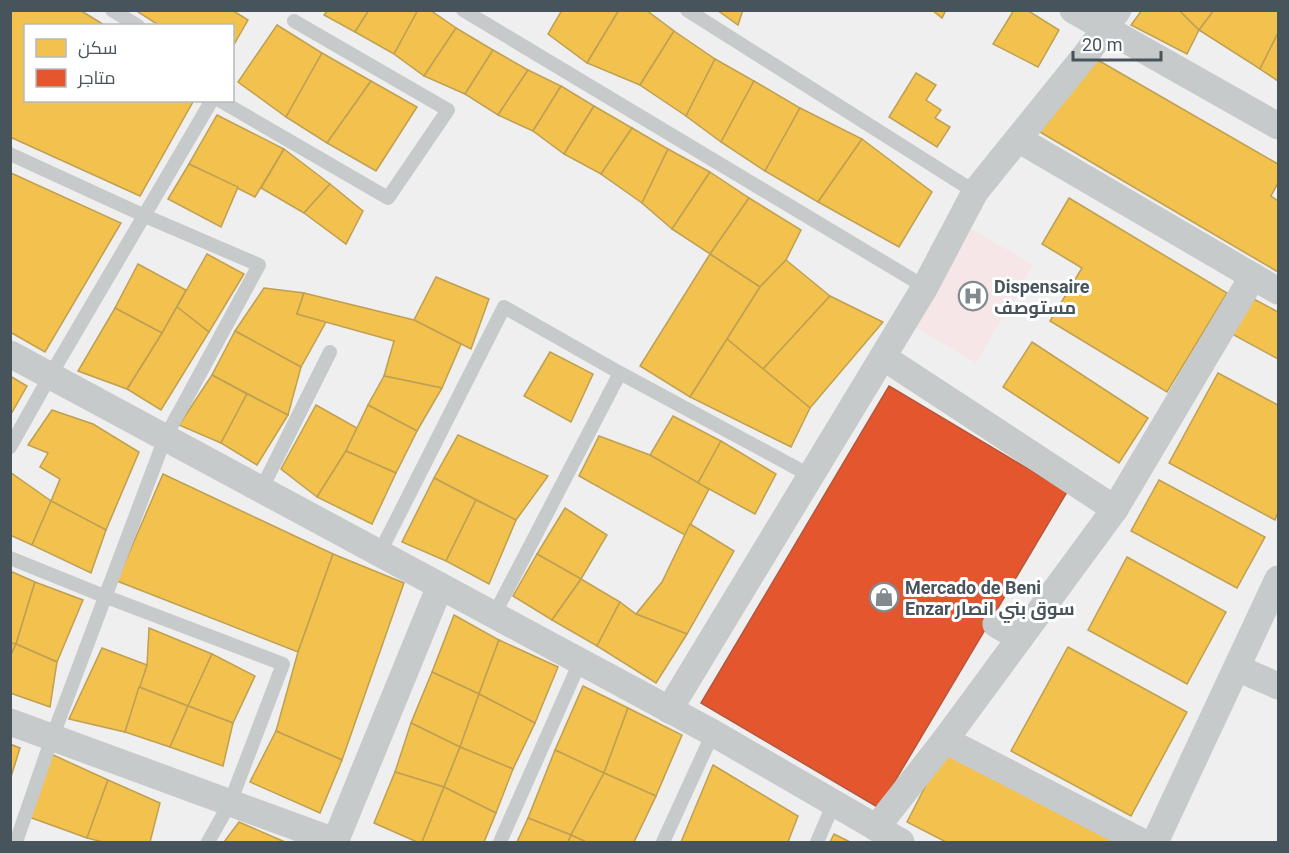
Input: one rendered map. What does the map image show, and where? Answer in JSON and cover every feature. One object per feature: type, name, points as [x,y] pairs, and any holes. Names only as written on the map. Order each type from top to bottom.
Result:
[{"type":"street","points":[[1073,10],[1111,20],[1278,126]]},
{"type":"street","points":[[669,710],[925,287],[975,192],[1088,52],[1111,20]]},
{"type":"street","points":[[1018,138],[1278,291]]},
{"type":"street","points":[[876,828],[945,740],[1115,509],[1253,276]]},
{"type":"street","points":[[10,354],[713,733],[901,843]]},
{"type":"street","points":[[883,357],[1115,509]]},
{"type":"street","points":[[1155,843],[1278,579]]},
{"type":"street","points":[[10,722],[336,842],[440,586]]},
{"type":"street","points":[[996,624],[1020,638]]},
{"type":"street","points":[[1237,668],[1278,686]]},
{"type":"street","points":[[945,740],[1142,843]]},
{"type":"lane","points":[[112,10],[135,24]]},
{"type":"lane","points":[[463,10],[925,287]]},
{"type":"lane","points":[[687,10],[975,192]]},
{"type":"lane","points":[[222,102],[388,198],[448,110],[294,21]]},
{"type":"lane","points":[[10,447],[211,102]]},
{"type":"lane","points":[[10,154],[259,265],[165,438],[52,738],[16,843]]},
{"type":"lane","points":[[380,554],[504,307],[620,373],[811,476]]},
{"type":"lane","points":[[261,490],[330,352]]},
{"type":"lane","points":[[494,615],[620,373]]},
{"type":"lane","points":[[10,558],[104,597],[282,664],[230,803],[208,843]]},
{"type":"lane","points":[[500,843],[579,662]]},
{"type":"lane","points":[[663,843],[713,733]]},
{"type":"lane","points":[[817,843],[834,803]]},
{"type":"shaded area","name":"Dispensaire مستوصف","points":[[970,228],[1033,265],[976,363],[913,326]]},
{"type":"building: سكن","points":[[10,10],[80,10],[103,24],[24,24],[24,102],[193,102],[140,196],[10,137]]},
{"type":"building: سكن","points":[[135,10],[232,10],[248,20],[234,44],[234,24],[157,24]]},
{"type":"building: سكن","points":[[328,10],[369,10],[355,32],[324,15]]},
{"type":"building: سكن","points":[[369,10],[418,10],[394,54],[355,32]]},
{"type":"building: سكن","points":[[418,10],[430,10],[456,28],[424,76],[394,54]]},
{"type":"building: سكن","points":[[562,10],[619,10],[587,63],[548,34]]},
{"type":"building: سكن","points":[[619,10],[646,10],[674,31],[640,85],[587,63]]},
{"type":"building: سكن","points":[[717,10],[743,10],[738,25]]},
{"type":"building: سكن","points":[[932,10],[946,10],[942,18]]},
{"type":"building: سكن","points":[[1014,10],[1027,10],[1059,30],[1038,67],[993,44]]},
{"type":"building: سكن","points":[[1142,10],[1179,10],[1199,30],[1187,54],[1131,25]]},
{"type":"building: سكن","points":[[1179,10],[1214,10],[1199,30]]},
{"type":"building: سكن","points":[[1214,10],[1278,10],[1278,33],[1260,69],[1199,30]]},
{"type":"building: سكن","points":[[277,25],[322,53],[286,117],[238,82]]},
{"type":"building: سكن","points":[[456,28],[493,50],[465,94],[424,76]]},
{"type":"building: سكن","points":[[674,31],[715,59],[686,116],[640,85]]},
{"type":"building: سكن","points":[[1278,33],[1278,81],[1260,69]]},
{"type":"building: سكن","points":[[493,50],[528,70],[498,115],[465,94]]},
{"type":"building: سكن","points":[[322,53],[371,81],[327,143],[286,117]]},
{"type":"building: سكن","points":[[715,59],[754,81],[721,142],[686,116]]},
{"type":"building: سكن","points":[[1096,59],[1278,164],[1278,183],[1271,196],[1278,201],[1278,272],[1040,132]]},
{"type":"building: سكن","points":[[528,70],[561,86],[533,131],[498,115]]},
{"type":"building: سكن","points":[[916,73],[936,85],[926,100],[941,110],[935,118],[950,127],[937,147],[889,117]]},
{"type":"building: سكن","points":[[371,81],[417,107],[376,171],[327,143]]},
{"type":"building: سكن","points":[[754,81],[800,108],[765,171],[721,142]]},
{"type":"building: سكن","points":[[561,86],[594,106],[564,154],[533,131]]},
{"type":"building: سكن","points":[[594,106],[632,128],[601,174],[564,154]]},
{"type":"building: سكن","points":[[800,108],[862,139],[818,202],[765,171]]},
{"type":"building: سكن","points":[[217,115],[284,149],[255,197],[189,164]]},
{"type":"building: سكن","points":[[632,128],[668,149],[642,203],[601,174]]},
{"type":"building: سكن","points":[[862,139],[932,192],[899,247],[818,202]]},
{"type":"building: سكن","points":[[284,149],[330,184],[304,213],[261,188]]},
{"type":"building: سكن","points":[[668,149],[710,172],[672,229],[642,203]]},
{"type":"building: سكن","points":[[189,164],[238,187],[221,227],[168,199]]},
{"type":"building: سكن","points":[[710,172],[749,198],[710,254],[672,229]]},
{"type":"building: سكن","points":[[11,173],[121,223],[45,352],[10,332]]},
{"type":"building: سكن","points":[[330,184],[363,211],[346,244],[304,213]]},
{"type":"building: سكن","points":[[749,198],[801,230],[786,260],[760,287],[710,254]]},
{"type":"building: سكن","points":[[1069,198],[1227,293],[1167,392],[1050,321],[1082,268],[1042,244]]},
{"type":"building: سكن","points":[[207,254],[244,274],[209,332],[177,307]]},
{"type":"building: سكن","points":[[710,254],[760,287],[690,397],[640,366]]},
{"type":"building: سكن","points":[[786,260],[830,296],[763,369],[727,339],[760,287]]},
{"type":"building: سكن","points":[[138,264],[186,290],[162,333],[115,308]]},
{"type":"building: سكن","points":[[436,277],[489,299],[471,349],[414,320]]},
{"type":"building: سكن","points":[[264,288],[304,293],[297,314],[326,322],[301,367],[235,331]]},
{"type":"building: سكن","points":[[304,293],[414,320],[461,344],[442,388],[384,376],[394,341],[297,314]]},
{"type":"building: سكن","points":[[830,296],[883,322],[810,408],[763,369]]},
{"type":"building: سكن","points":[[1252,298],[1278,312],[1278,359],[1232,334]]},
{"type":"building: سكن","points":[[177,307],[209,332],[161,410],[127,389]]},
{"type":"building: سكن","points":[[115,308],[162,333],[127,389],[78,371]]},
{"type":"building: سكن","points":[[235,331],[301,367],[288,415],[212,375]]},
{"type":"building: سكن","points":[[727,339],[810,408],[791,447],[690,397]]},
{"type":"building: سكن","points":[[1032,342],[1148,418],[1119,463],[1003,387]]},
{"type":"building: سكن","points":[[550,352],[593,374],[571,422],[524,396]]},
{"type":"building: سكن","points":[[1218,373],[1278,405],[1278,512],[1275,520],[1169,463]]},
{"type":"building: سكن","points":[[212,375],[247,394],[221,443],[179,425]]},
{"type":"building: سكن","points":[[10,376],[27,386],[10,416]]},
{"type":"building: سكن","points":[[384,376],[442,388],[417,431],[368,405]]},
{"type":"building: سكن","points":[[247,394],[288,415],[257,465],[221,443]]},
{"type":"building: سكن","points":[[316,405],[357,428],[346,451],[317,497],[281,469]]},
{"type":"building: سكن","points":[[368,405],[417,431],[396,473],[346,451]]},
{"type":"building: سكن","points":[[52,410],[93,424],[139,452],[106,530],[51,501],[60,479],[40,467],[48,453],[28,445]]},
{"type":"building: سكن","points":[[673,416],[721,441],[698,483],[650,455]]},
{"type":"building: سكن","points":[[458,435],[548,476],[516,520],[434,478]]},
{"type":"building: سكن","points":[[599,436],[650,455],[709,489],[685,535],[579,476]]},
{"type":"building: سكن","points":[[721,441],[776,474],[755,514],[698,483]]},
{"type":"building: سكن","points":[[346,451],[396,473],[372,524],[317,497]]},
{"type":"building: سكن","points":[[10,472],[51,501],[32,545],[10,535]]},
{"type":"building: سكن","points":[[163,474],[333,554],[298,652],[117,581]]},
{"type":"building: سكن","points":[[434,478],[476,500],[446,561],[402,542]]},
{"type":"building: سكن","points":[[1159,480],[1265,537],[1237,588],[1131,531]]},
{"type":"building: سكن","points":[[476,500],[516,520],[489,584],[446,561]]},
{"type":"building: سكن","points":[[51,501],[106,530],[91,573],[32,545]]},
{"type":"building: سكن","points":[[565,508],[607,535],[581,579],[537,554]]},
{"type":"building: سكن","points":[[690,524],[734,551],[687,634],[636,614],[662,582]]},
{"type":"building: سكن","points":[[333,554],[404,583],[342,760],[276,731],[298,652]]},
{"type":"building: سكن","points":[[537,554],[581,579],[552,620],[513,596]]},
{"type":"building: سكن","points":[[1127,557],[1226,612],[1187,684],[1088,630]]},
{"type":"building: سكن","points":[[10,571],[35,582],[16,644],[10,643]]},
{"type":"building: سكن","points":[[581,579],[620,602],[597,646],[552,620]]},
{"type":"building: سكن","points":[[35,582],[83,600],[57,662],[16,644]]},
{"type":"building: سكن","points":[[620,602],[636,614],[687,634],[656,683],[597,646]]},
{"type":"building: سكن","points":[[454,615],[499,640],[479,694],[432,672]]},
{"type":"building: سكن","points":[[149,628],[212,654],[188,706],[139,687],[147,665]]},
{"type":"building: سكن","points":[[499,640],[558,667],[535,723],[479,694]]},
{"type":"building: سكن","points":[[10,643],[16,644],[10,657]]},
{"type":"building: سكن","points":[[16,644],[57,662],[50,707],[10,693],[10,657]]},
{"type":"building: سكن","points":[[1068,647],[1187,712],[1131,816],[1011,751]]},
{"type":"building: سكن","points":[[102,648],[147,665],[125,732],[69,719]]},
{"type":"building: سكن","points":[[212,654],[255,676],[233,723],[188,706]]},
{"type":"building: سكن","points":[[432,672],[479,694],[460,747],[411,723]]},
{"type":"building: سكن","points":[[583,686],[628,708],[604,773],[555,750]]},
{"type":"building: سكن","points":[[139,687],[188,706],[170,747],[125,732]]},
{"type":"building: سكن","points":[[479,694],[535,723],[513,769],[460,747]]},
{"type":"building: سكن","points":[[188,706],[233,723],[223,766],[170,747]]},
{"type":"building: سكن","points":[[628,708],[682,735],[656,796],[604,773]]},
{"type":"building: سكن","points":[[411,723],[460,747],[444,787],[395,772]]},
{"type":"building: سكن","points":[[276,731],[342,760],[320,813],[250,782]]},
{"type":"building: سكن","points":[[10,744],[20,748],[10,780]]},
{"type":"building: سكن","points":[[460,747],[513,769],[496,813],[444,787]]},
{"type":"building: سكن","points":[[555,750],[604,773],[571,835],[528,818]]},
{"type":"building: سكن","points":[[944,750],[1113,839],[1111,842],[946,842],[907,822]]},
{"type":"building: سكن","points":[[51,754],[108,780],[87,838],[29,817]]},
{"type":"building: سكن","points":[[713,765],[798,816],[788,842],[681,842]]},
{"type":"building: سكن","points":[[395,772],[444,787],[422,842],[417,842],[374,823]]},
{"type":"building: سكن","points":[[604,773],[656,796],[634,842],[586,842],[571,835]]},
{"type":"building: سكن","points":[[108,780],[160,803],[150,842],[103,842],[87,838]]},
{"type":"building: سكن","points":[[444,787],[496,813],[484,842],[422,842]]},
{"type":"building: سكن","points":[[528,818],[571,835],[568,842],[517,842]]},
{"type":"building: سكن","points":[[239,822],[285,842],[224,842]]},
{"type":"building: سكن","points":[[834,834],[850,842],[830,842]]},
{"type":"building: سكن","points":[[571,835],[586,842],[568,842]]},
{"type":"building: متاجر","name":"Mercado de Beni Enzar سوق بني انصار","points":[[889,386],[1067,492],[879,808],[701,703]]},
{"type":"place","name":"Dispensaire مستوصف","points":[[973,296]]},
{"type":"place","name":"Mercado de Beni Enzar سوق بني انصار","points":[[884,597]]}]
